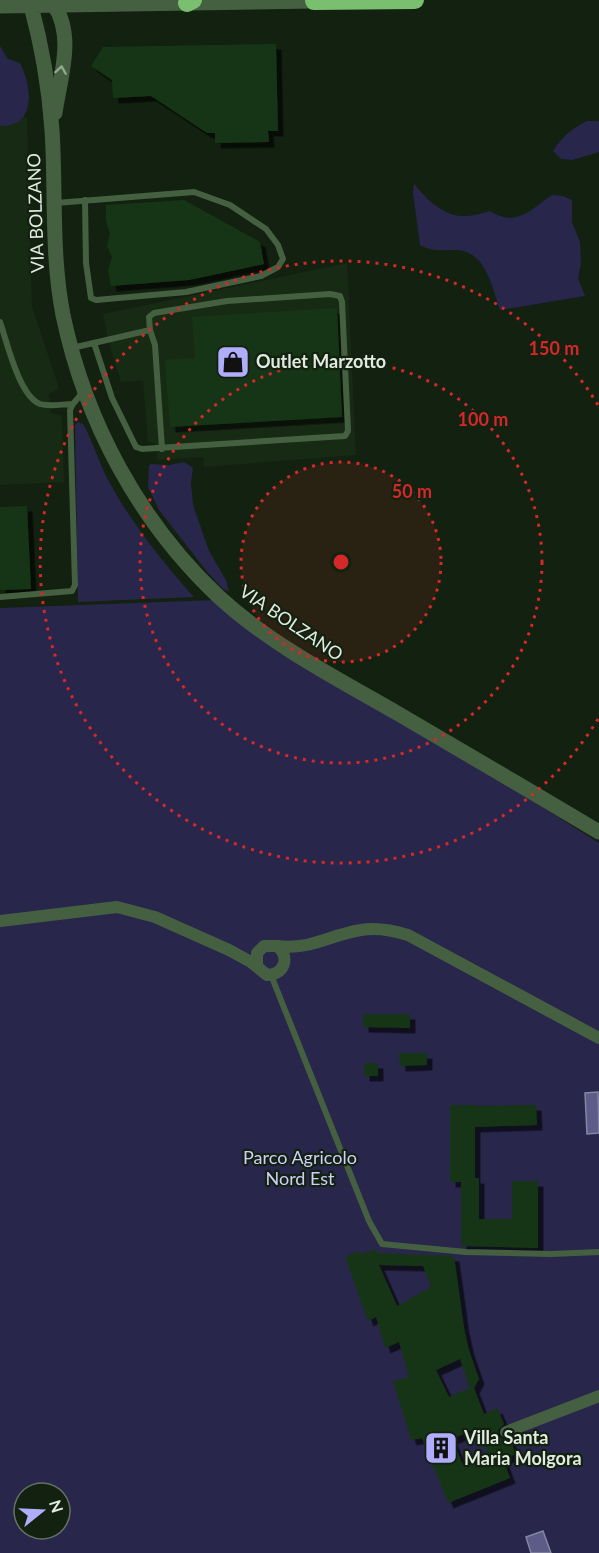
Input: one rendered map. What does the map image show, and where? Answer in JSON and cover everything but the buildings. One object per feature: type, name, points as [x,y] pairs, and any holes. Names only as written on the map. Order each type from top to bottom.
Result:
[{"type":"highway","points":[[314,1],[415,0]]},
{"type":"street","points":[[0,6],[190,1],[314,1]]},
{"type":"street","points":[[52,127],[65,37],[62,20],[54,5]]},
{"type":"street","points":[[31,6],[40,40],[52,127]]},
{"type":"street","name":"VIA BOLZANO","points":[[52,127],[57,272],[70,348],[84,392],[111,453],[151,518],[173,548],[219,597],[268,635],[599,832]]},
{"type":"street","points":[[0,921],[117,907],[155,917],[229,950],[257,966],[263,973],[271,975],[280,972],[285,964],[307,946]]},
{"type":"street","points":[[229,950],[260,949],[268,945],[307,946],[361,930],[387,928],[408,935],[599,1038]]},
{"type":"street","points":[[277,946],[284,954],[285,964]]},
{"type":"street","points":[[257,966],[256,957],[260,949]]},
{"type":"street","points":[[507,1432],[599,1396]]},
{"type":"lane","points":[[55,203],[85,200],[194,192],[230,205],[266,229],[278,245],[283,259],[278,267],[261,276],[186,292],[96,300],[91,298],[86,263],[85,200]]},
{"type":"lane","points":[[94,343],[112,399],[136,447],[147,450],[162,449],[345,436],[348,431],[340,296],[330,294],[227,301],[154,313],[149,317],[155,345],[162,449]]},
{"type":"lane","points":[[0,322],[23,388],[40,404],[73,404]]},
{"type":"lane","points":[[70,348],[150,330]]},
{"type":"lane","points":[[0,597],[72,591],[75,585],[70,410],[84,392]]},
{"type":"lane","points":[[271,975],[369,1221],[382,1244],[466,1252],[551,1254],[599,1252]]},
{"type":"shaded area","points":[[0,102],[27,118],[32,306],[59,388],[49,394],[51,413],[62,416],[64,482],[0,485]]},
{"type":"shaded area","name":"Outlet Marzotto","points":[[347,263],[356,455],[204,467],[203,457],[157,460],[156,444],[148,442],[143,381],[121,382],[109,344],[103,314]]},
{"type":"shaded area","points":[[598,1092],[599,1133],[587,1134],[585,1093]]},
{"type":"shaded area","points":[[543,1531],[551,1553],[531,1553],[526,1537]]},
{"type":"green space","points":[[0,46],[8,59],[20,63],[29,93],[26,113],[20,120],[12,125],[0,126]]},
{"type":"green space","points":[[587,121],[599,121],[599,152],[572,160],[561,159],[553,151],[556,146],[572,130]]},
{"type":"green space","points":[[414,183],[437,206],[458,216],[472,216],[490,211],[508,218],[516,217],[530,211],[552,195],[572,200],[572,222],[580,242],[581,264],[578,278],[585,296],[500,310],[487,272],[475,257],[466,252],[433,250],[420,245],[413,193]]},
{"type":"green space","points":[[79,422],[86,429],[106,476],[124,507],[158,555],[194,597],[78,602],[75,424]]},
{"type":"green space","points":[[184,462],[193,468],[191,483],[193,505],[209,551],[226,580],[229,591],[223,589],[208,573],[159,510],[148,487],[151,464],[169,465]]},
{"type":"green space","name":"Parco Agricolo Nord Est","points":[[215,600],[599,843],[599,1553],[0,1553],[0,608]]},
{"type":"place","name":"Outlet Marzotto","points":[[233,362]]},
{"type":"place","name":"Villa Santa Maria Molgora","points":[[441,1448]]}]
